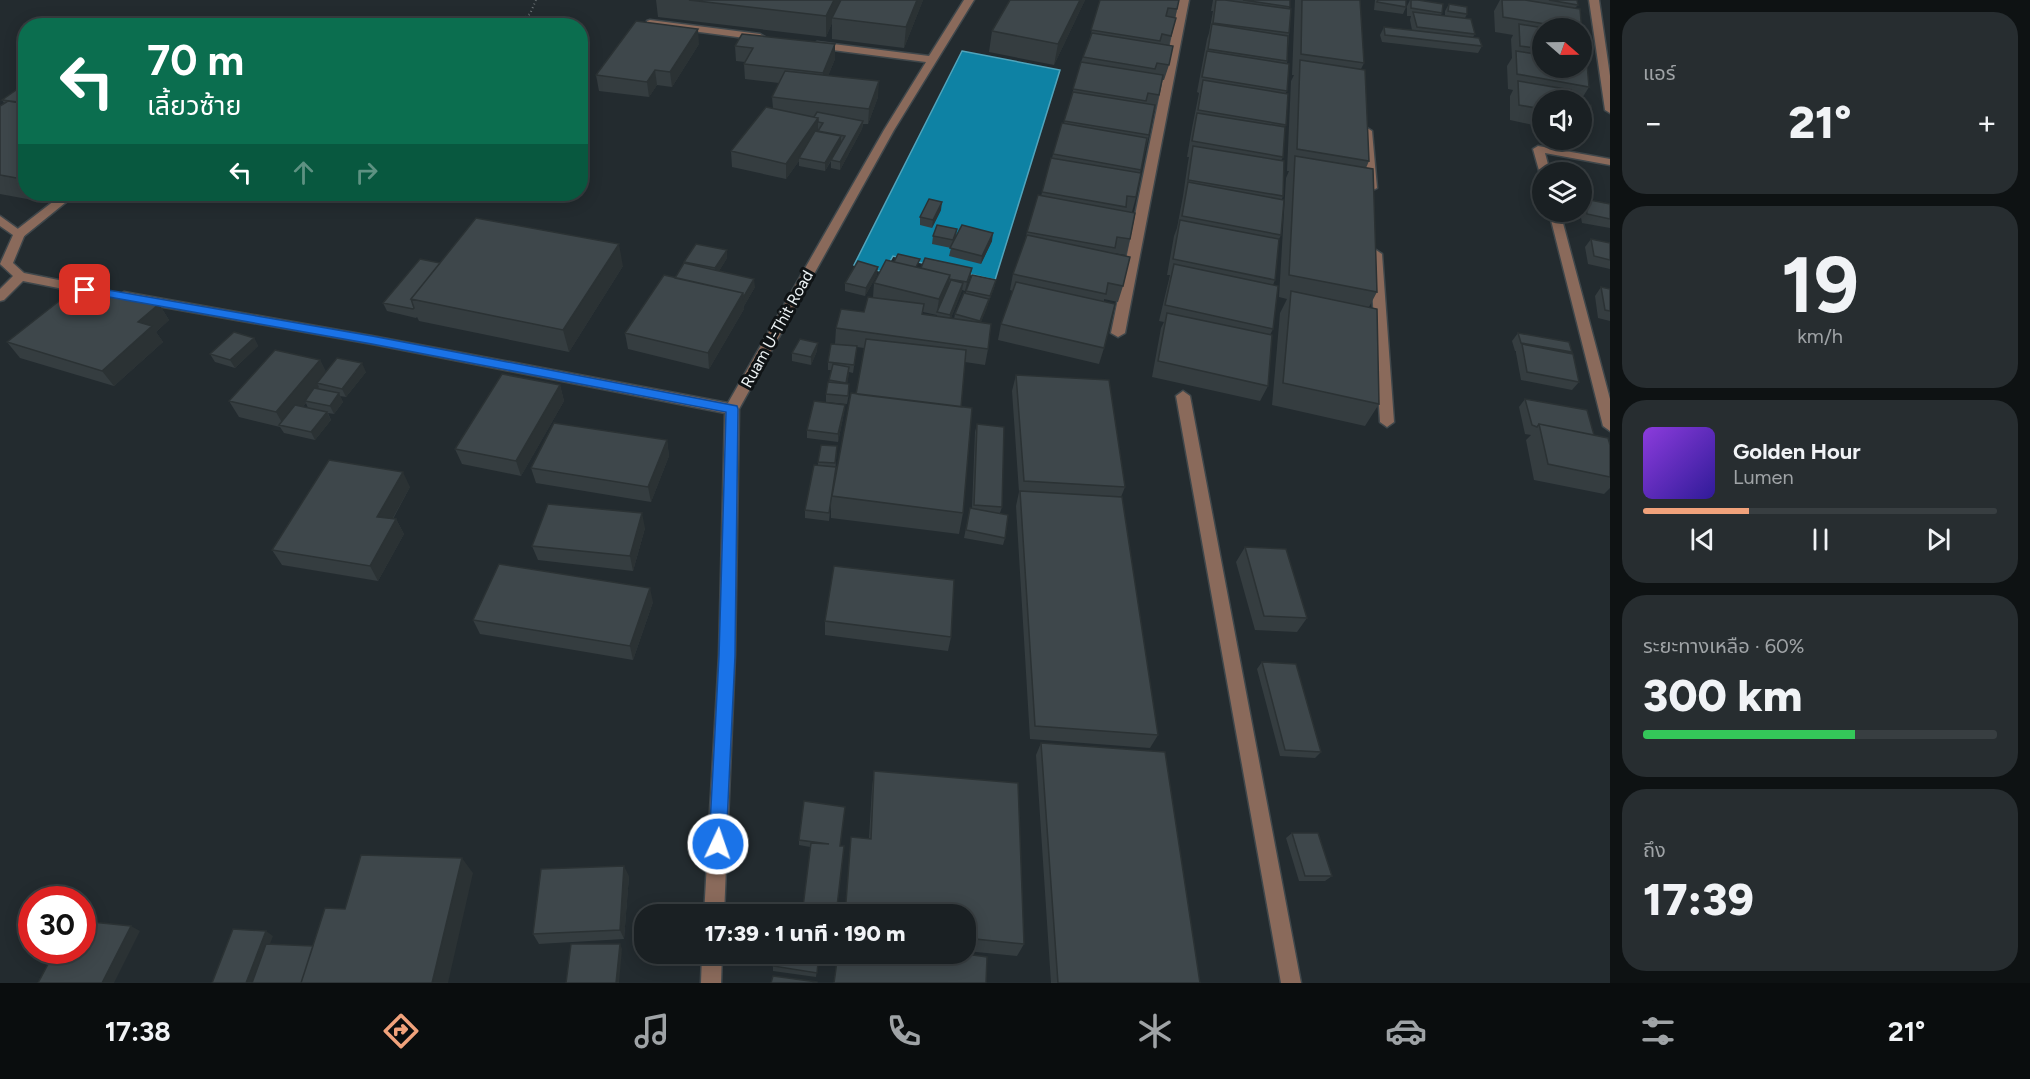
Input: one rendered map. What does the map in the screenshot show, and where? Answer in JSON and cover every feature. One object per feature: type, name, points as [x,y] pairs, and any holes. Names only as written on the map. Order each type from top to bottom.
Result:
[{"type":"street","name":"Ruam U-Thit Road","points":[[715,904],[727,656],[732,409],[889,130],[969,0]]},
{"type":"street","points":[[1118,333],[1184,0]]},
{"type":"street","points":[[1594,0],[1610,110]]},
{"type":"street","points":[[650,23],[768,38]]},
{"type":"street","points":[[804,43],[934,60]]},
{"type":"street","points":[[1366,117],[1372,199]]},
{"type":"street","points":[[1541,162],[1538,149],[1610,162]]},
{"type":"street","points":[[61,201],[19,234],[6,264],[20,276],[40,282],[372,340],[732,409]]},
{"type":"street","points":[[0,220],[19,234]]},
{"type":"street","points":[[1557,222],[1610,426]]},
{"type":"street","points":[[1375,246],[1387,422]]},
{"type":"street","points":[[0,297],[20,276]]},
{"type":"street","points":[[1183,396],[1291,983]]},
{"type":"street","points":[[711,983],[712,964]]},
{"type":"path","points":[[525,18],[530,15],[536,0]]},
{"type":"water","points":[[962,51],[1060,70],[995,280],[893,256],[884,272],[854,265]]},
{"type":"building","points":[[689,0],[834,0],[826,16]]},
{"type":"building","points":[[841,0],[917,0],[906,27],[832,18]]},
{"type":"building","points":[[1010,0],[1080,0],[1058,44],[992,31]]},
{"type":"building","points":[[1100,0],[1179,0],[1177,9],[1168,8],[1166,16],[1176,18],[1171,36],[1162,34],[1160,41],[1091,30]]},
{"type":"building","points":[[1216,0],[1291,9],[1289,33],[1213,23]]},
{"type":"building","points":[[1243,0],[1290,0],[1290,7]]},
{"type":"building","points":[[1302,0],[1360,0],[1364,63],[1301,54]]},
{"type":"building","points":[[1378,0],[1406,0],[1406,7],[1377,2]]},
{"type":"building","points":[[1411,0],[1443,4],[1442,13],[1411,8]]},
{"type":"building","points":[[1502,0],[1525,0],[1580,9],[1581,18],[1532,18],[1532,22],[1503,17]]},
{"type":"building","points":[[1549,0],[1577,0],[1578,5]]},
{"type":"building","points":[[1449,4],[1467,7],[1467,14],[1448,11]]},
{"type":"building","points":[[1413,12],[1471,19],[1475,34],[1417,27]]},
{"type":"building","points":[[636,21],[698,29],[670,72],[655,70],[647,82],[596,75]]},
{"type":"building","points":[[1212,24],[1288,36],[1287,61],[1208,49]]},
{"type":"building","points":[[1519,24],[1532,26],[1532,48],[1520,46]]},
{"type":"building","points":[[1384,27],[1479,38],[1482,46],[1385,35]]},
{"type":"building","points":[[1092,33],[1173,46],[1169,65],[1157,63],[1155,69],[1083,57]]},
{"type":"building","points":[[742,34],[835,44],[823,73],[744,64],[753,48],[735,46]]},
{"type":"building","points":[[1207,51],[1289,64],[1287,91],[1202,77]]},
{"type":"building","points":[[1516,51],[1532,53],[1532,77],[1517,74]]},
{"type":"building","points":[[1300,60],[1365,70],[1369,161],[1297,149]]},
{"type":"building","points":[[1081,62],[1163,75],[1159,95],[1148,93],[1146,101],[1073,89]]},
{"type":"building","points":[[785,71],[879,81],[869,109],[772,97]]},
{"type":"building","points":[[1539,78],[1588,78],[1589,87]]},
{"type":"building","points":[[1203,80],[1288,94],[1286,125],[1198,110]]},
{"type":"building","points":[[1518,81],[1571,90],[1532,90],[1532,107],[1519,105]]},
{"type":"building","points":[[18,89],[18,102],[2,100]]},
{"type":"building","points":[[1073,92],[1155,105],[1149,135],[1064,121]]},
{"type":"building","points":[[8,101],[18,103],[18,178],[0,175],[0,106]]},
{"type":"building","points":[[766,107],[818,118],[786,164],[731,151]]},
{"type":"building","points":[[817,112],[863,121],[840,162],[831,160],[845,136],[818,131],[823,123],[818,122],[818,118],[814,117]]},
{"type":"building","points":[[1197,113],[1285,127],[1283,157],[1192,141]]},
{"type":"building","points":[[1062,123],[1147,138],[1141,170],[1053,154]]},
{"type":"building","points":[[815,131],[841,136],[825,163],[799,158]]},
{"type":"building","points":[[1193,146],[1284,161],[1283,196],[1188,180]]},
{"type":"building","points":[[1295,156],[1373,169],[1377,292],[1289,275]]},
{"type":"building","points":[[1051,158],[1141,173],[1136,197],[1127,196],[1126,207],[1042,192]]},
{"type":"building","points":[[1188,182],[1284,200],[1281,235],[1182,216]]},
{"type":"building","points":[[1038,195],[1135,213],[1130,239],[1117,237],[1115,248],[1027,232]]},
{"type":"building","points":[[929,199],[942,202],[933,220],[920,217]]},
{"type":"building","points":[[1592,200],[1610,204],[1610,219],[1592,215]]},
{"type":"building","points":[[476,218],[619,244],[563,330],[411,299]]},
{"type":"building","points":[[1180,220],[1279,239],[1275,280],[1173,259]]},
{"type":"building","points":[[937,225],[957,229],[953,240],[933,236]]},
{"type":"building","points":[[962,225],[993,233],[982,256],[950,248]]},
{"type":"building","points":[[1027,235],[1130,257],[1123,286],[1108,283],[1106,294],[1013,274]]},
{"type":"building","points":[[1591,239],[1610,243],[1610,260],[1594,256]]},
{"type":"building","points":[[696,244],[727,250],[715,268],[684,262]]},
{"type":"building","points":[[898,254],[920,259],[916,267],[894,262]]},
{"type":"building","points":[[925,258],[972,268],[967,282],[949,279],[950,275],[921,268]]},
{"type":"building","points":[[420,259],[440,263],[411,299],[414,308],[383,303]]},
{"type":"building","points":[[886,260],[950,275],[939,299],[874,283]]},
{"type":"building","points":[[858,261],[878,267],[866,288],[845,283]]},
{"type":"building","points":[[684,263],[754,279],[743,298],[743,293],[675,278]]},
{"type":"building","points":[[1174,264],[1278,286],[1273,329],[1165,305]]},
{"type":"building","points":[[664,275],[743,293],[708,353],[625,333]]},
{"type":"building","points":[[972,275],[996,280],[990,296],[966,291]]},
{"type":"building","points":[[951,280],[963,283],[950,315],[937,312]]},
{"type":"building","points":[[1016,282],[1115,304],[1104,348],[1001,324]]},
{"type":"building","points":[[82,283],[159,304],[138,322],[152,326],[102,371],[7,342]]},
{"type":"building","points":[[1601,287],[1610,289],[1610,311],[1605,310]]},
{"type":"building","points":[[1291,291],[1377,309],[1379,404],[1283,383]]},
{"type":"building","points":[[964,293],[989,299],[980,321],[955,314]]},
{"type":"building","points":[[868,297],[924,304],[922,314],[991,324],[988,349],[836,328],[841,309],[864,312]]},
{"type":"building","points":[[1167,313],[1272,335],[1268,386],[1158,361]]},
{"type":"building","points":[[234,332],[254,338],[230,360],[210,354]]},
{"type":"building","points":[[1518,333],[1569,342],[1572,352],[1521,343]]},
{"type":"building","points":[[800,339],[818,343],[811,357],[792,353]]},
{"type":"building","points":[[866,339],[966,350],[961,407],[856,394]]},
{"type":"building","points":[[831,344],[857,346],[854,365],[828,362]]},
{"type":"building","points":[[1522,344],[1573,354],[1579,382],[1527,372]]},
{"type":"building","points":[[275,350],[320,360],[276,412],[229,401]]},
{"type":"building","points":[[337,358],[362,363],[342,389],[317,383]]},
{"type":"building","points":[[833,364],[849,367],[846,383],[829,380]]},
{"type":"building","points":[[502,374],[560,385],[516,461],[455,449]]},
{"type":"building","points":[[1016,375],[1109,380],[1125,487],[1024,481]]},
{"type":"building","points":[[828,382],[849,384],[848,396],[826,394]]},
{"type":"building","points":[[314,388],[339,393],[330,406],[305,401]]},
{"type":"building","points":[[851,393],[972,408],[963,513],[832,496]]},
{"type":"building","points":[[1525,399],[1587,410],[1594,435],[1539,424],[1537,427],[1532,425]]},
{"type":"building","points":[[814,401],[845,405],[838,434],[807,430]]},
{"type":"building","points":[[295,405],[327,412],[311,432],[279,425]]},
{"type":"building","points":[[554,423],[667,440],[648,487],[531,468]]},
{"type":"building","points":[[977,424],[1004,427],[1002,507],[974,505]]},
{"type":"building","points":[[1539,424],[1608,438],[1610,477],[1548,464]]},
{"type":"building","points":[[821,445],[837,446],[835,463],[818,462]]},
{"type":"building","points":[[329,460],[403,472],[377,517],[396,519],[370,566],[272,550]]},
{"type":"building","points":[[814,465],[836,467],[829,513],[805,510]]},
{"type":"building","points":[[1020,491],[1122,497],[1158,735],[1035,726]]},
{"type":"building","points":[[548,504],[642,513],[630,556],[532,546]]},
{"type":"building","points":[[970,508],[1008,515],[1005,538],[966,530]]},
{"type":"building","points":[[1245,547],[1286,549],[1307,618],[1264,616]]},
{"type":"building","points":[[499,564],[650,588],[630,646],[473,620]]},
{"type":"building","points":[[834,566],[954,580],[951,637],[825,621]]},
{"type":"building","points":[[1262,662],[1296,664],[1321,752],[1285,750]]},
{"type":"building","points":[[1041,743],[1165,752],[1200,983],[1058,983]]},
{"type":"building","points":[[874,771],[1018,783],[1024,944],[976,939],[976,904],[846,904],[851,837],[871,839]]},
{"type":"building","points":[[804,801],[845,807],[840,846],[844,846],[837,904],[803,904],[811,843],[829,844],[799,840]]},
{"type":"building","points":[[1292,833],[1318,833],[1332,876],[1305,876]]},
{"type":"building","points":[[361,855],[462,858],[432,983],[301,983],[325,908],[345,909]]},
{"type":"building","points":[[624,866],[620,930],[533,934],[541,869]]},
{"type":"building","points":[[96,922],[131,926],[102,983],[38,983],[48,964],[96,964]]},
{"type":"building","points":[[233,929],[266,931],[246,983],[212,983]]},
{"type":"building","points":[[266,944],[313,946],[301,983],[252,983]]},
{"type":"building","points":[[571,944],[620,944],[616,983],[566,983]]},
{"type":"building","points":[[976,955],[987,957],[986,983],[834,983],[837,964],[976,964]]},
{"type":"building","points":[[773,964],[818,964],[817,973],[773,966]]},
{"type":"building","points":[[773,976],[817,982],[817,983],[771,983]]},
{"type":"route","points":[[85,290],[372,340],[732,409],[727,656],[718,844]]}]
